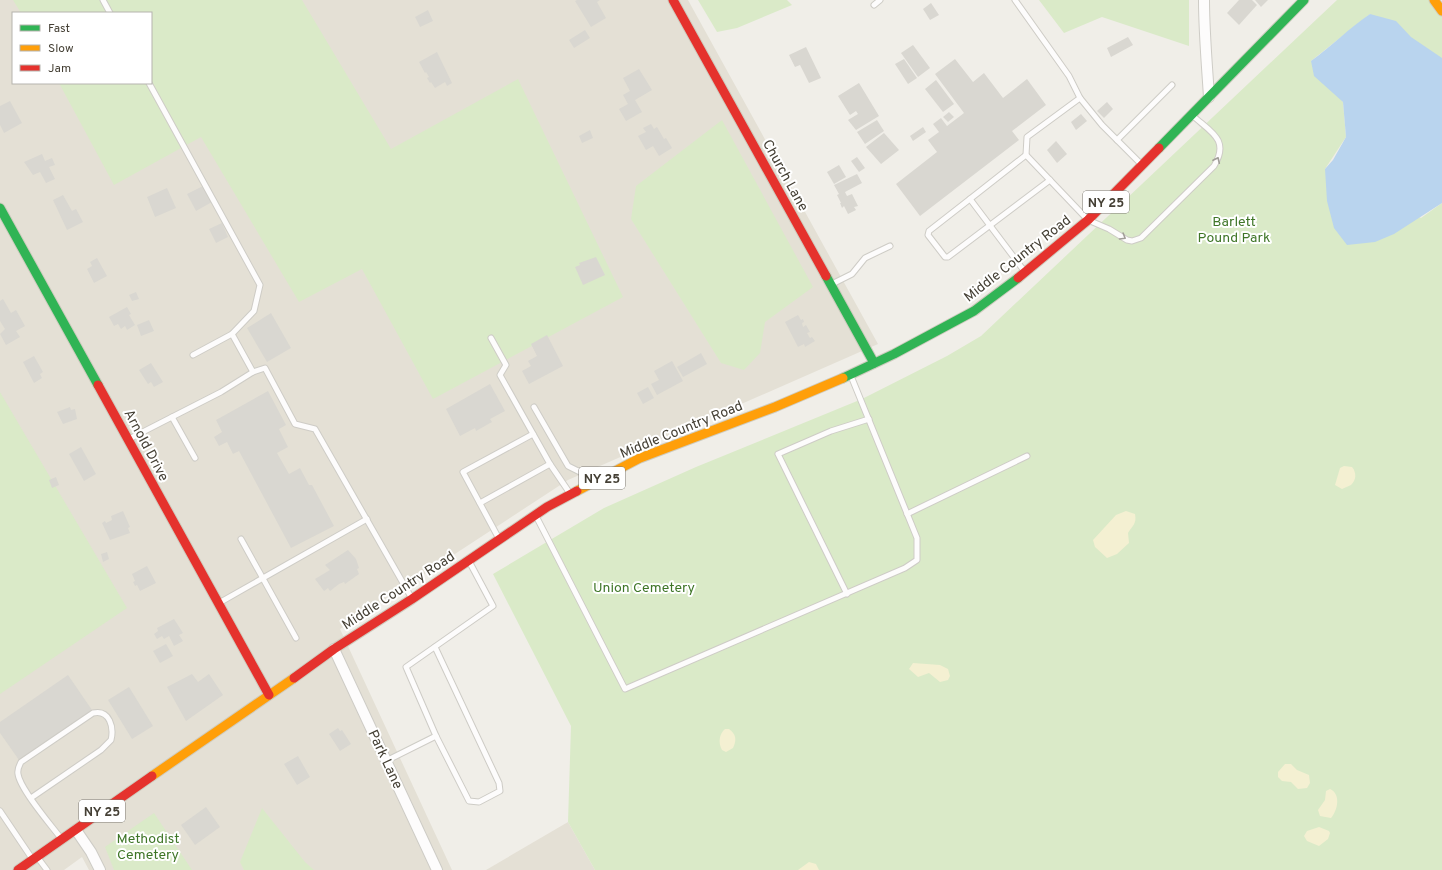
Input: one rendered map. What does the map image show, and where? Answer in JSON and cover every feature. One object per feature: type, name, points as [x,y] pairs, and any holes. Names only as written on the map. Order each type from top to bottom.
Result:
[{"type":"main road","name":"Church Lane","points":[[673,0],[874,363]]},
{"type":"main road","name":"Middle Country Road","points":[[18,870],[301,674],[334,649],[412,599],[535,515],[571,494],[640,458],[775,407],[874,363],[974,311],[1025,273],[1088,220],[1304,0]]},
{"type":"main road","points":[[1434,0],[1442,11]]},
{"type":"main road","name":"Arnold Drive","points":[[0,208],[269,695]]},
{"type":"street","points":[[1204,0],[1209,97]]},
{"type":"street","name":"Park Lane","points":[[334,649],[437,870]]},
{"type":"street","points":[[76,830],[91,852],[100,870]]},
{"type":"lane","points":[[103,0],[109,12]]},
{"type":"lane","points":[[874,5],[880,0]]},
{"type":"lane","points":[[1015,0],[1068,76],[1080,98],[1102,125],[1142,166]]},
{"type":"lane","points":[[150,84],[260,285],[254,311],[232,334],[193,355]]},
{"type":"lane","points":[[1116,140],[1172,85]]},
{"type":"lane","points":[[1080,98],[1027,137],[1026,155],[1088,220],[1109,228],[1126,240],[1137,241],[1141,238],[1214,166],[1220,152],[1221,145],[1212,133],[1192,115]]},
{"type":"lane","points":[[1026,155],[929,232],[928,235],[945,257],[948,257],[1050,180]]},
{"type":"lane","points":[[970,199],[1025,273]]},
{"type":"lane","points":[[831,285],[852,274],[866,258],[890,246]]},
{"type":"lane","points":[[232,334],[252,372]]},
{"type":"lane","points":[[491,338],[506,365],[500,375],[550,464],[571,494]]},
{"type":"lane","points":[[128,440],[221,392],[252,372],[265,368],[295,424],[315,429],[412,599]]},
{"type":"lane","points":[[535,515],[625,689],[905,568],[917,560],[917,538],[850,373]]},
{"type":"lane","points":[[534,407],[568,466],[597,480]]},
{"type":"lane","points":[[172,417],[195,458]]},
{"type":"lane","points":[[847,594],[778,454],[831,431],[869,419]]},
{"type":"lane","points":[[500,540],[463,472],[533,434]]},
{"type":"lane","points":[[907,514],[1027,456]]},
{"type":"lane","points":[[480,502],[550,464]]},
{"type":"lane","points":[[219,603],[367,519]]},
{"type":"lane","points":[[241,539],[296,638]]},
{"type":"lane","points":[[435,647],[499,783],[500,791],[478,802],[469,801],[436,736],[406,667],[493,606],[469,560]]},
{"type":"lane","points":[[31,798],[100,750],[111,740],[111,725],[105,714],[99,711],[93,713],[22,762],[18,767],[19,778],[31,798],[62,840]]},
{"type":"lane","points":[[386,761],[436,736]]},
{"type":"lane","points":[[0,812],[35,858],[47,870]]},
{"type":"shaded area","points":[[0,0],[688,0],[878,344],[568,480],[340,629],[452,870],[89,870],[82,857],[64,870],[0,870]]},
{"type":"shaded area","points":[[568,822],[595,870],[486,870]]},
{"type":"green space","points":[[13,0],[302,0],[391,149],[518,79],[623,297],[433,399],[362,269],[299,302],[201,137],[114,185],[60,84],[152,84],[152,12],[20,12]]},
{"type":"green space","points":[[698,0],[787,0],[792,5],[737,28],[717,32]]},
{"type":"green space","points":[[1039,0],[1189,0],[1189,46],[1102,17],[1064,33]]},
{"type":"green space","points":[[1337,0],[1435,0],[1442,10],[1442,66],[1370,14],[1311,61],[1343,102],[1346,137],[1325,169],[1421,218],[1442,203],[1442,870],[595,870],[568,822],[571,726],[493,574],[604,508],[696,467],[862,399],[947,356],[981,336]]},
{"type":"green space","points":[[722,120],[813,287],[765,322],[760,353],[744,370],[721,363],[631,219],[636,186]]},
{"type":"green space","points":[[0,392],[127,608],[0,694]]},
{"type":"green space","points":[[262,808],[305,862],[314,870],[244,870],[240,862]]},
{"type":"green space","name":"Methodist Cemetery","points":[[154,813],[192,870],[114,870],[105,847]]},
{"type":"sand","points":[[1344,466],[1352,467],[1355,472],[1355,476],[1351,485],[1342,489],[1335,485],[1340,468]]},
{"type":"sand","points":[[1126,511],[1135,514],[1134,525],[1128,533],[1129,543],[1117,554],[1107,558],[1095,547],[1093,540],[1116,515]]},
{"type":"sand","points":[[913,663],[940,665],[948,669],[950,676],[948,680],[940,682],[929,673],[918,677],[909,669]]},
{"type":"sand","points":[[725,729],[729,729],[731,731],[735,740],[733,748],[726,752],[722,750],[720,742],[721,733]]},
{"type":"sand","points":[[1285,764],[1291,764],[1297,770],[1309,775],[1310,783],[1307,788],[1298,789],[1291,782],[1282,781],[1278,777],[1278,772]]},
{"type":"sand","points":[[1330,789],[1337,798],[1337,807],[1331,818],[1320,816],[1318,810],[1325,800],[1326,791]]},
{"type":"sand","points":[[1319,827],[1329,831],[1330,833],[1328,839],[1319,846],[1307,841],[1304,836],[1307,831]]},
{"type":"sand","points":[[809,862],[816,864],[819,870],[798,870]]},
{"type":"water","points":[[1370,14],[1396,21],[1411,37],[1442,58],[1442,203],[1394,234],[1375,242],[1347,245],[1334,228],[1327,201],[1325,169],[1333,160],[1346,137],[1343,102],[1314,76],[1311,61]]},
{"type":"building","points":[[600,0],[597,2],[606,18],[591,27],[575,1]]},
{"type":"building","points":[[1239,0],[1252,0],[1257,5],[1239,25],[1227,13]]},
{"type":"building","points":[[1255,0],[1268,0],[1261,7]]},
{"type":"building","points":[[931,3],[939,15],[930,20],[923,9]]},
{"type":"building","points":[[428,10],[433,21],[420,27],[415,17]]},
{"type":"building","points":[[585,30],[590,38],[574,48],[569,40]]},
{"type":"building","points":[[1128,37],[1133,45],[1111,57],[1107,48]]},
{"type":"building","points":[[913,45],[930,68],[918,77],[901,53]]},
{"type":"building","points":[[806,47],[821,78],[809,83],[800,65],[795,67],[789,55]]},
{"type":"building","points":[[437,52],[452,83],[447,86],[445,82],[435,88],[431,82],[430,83],[427,78],[429,77],[419,62]]},
{"type":"building","points":[[904,59],[917,78],[908,84],[895,64]]},
{"type":"building","points":[[955,59],[973,82],[984,73],[1003,98],[1027,79],[1046,105],[1012,131],[1019,140],[920,216],[896,184],[937,152],[928,140],[939,132],[933,124],[941,118],[947,126],[964,113],[935,74]]},
{"type":"building","points":[[639,69],[652,90],[635,100],[642,112],[626,121],[619,109],[628,104],[623,95],[630,91],[623,78]]},
{"type":"building","points":[[936,80],[954,104],[943,112],[925,89]]},
{"type":"building","points":[[859,83],[879,116],[856,130],[848,120],[858,114],[856,111],[850,115],[838,96]]},
{"type":"building","points":[[10,101],[22,123],[4,133],[0,125],[0,106]]},
{"type":"building","points":[[1107,102],[1113,109],[1104,118],[1097,111]]},
{"type":"building","points":[[949,112],[954,117],[948,122],[943,117]]},
{"type":"building","points":[[1081,114],[1087,121],[1076,130],[1071,122]]},
{"type":"building","points":[[877,120],[884,131],[865,144],[857,132]]},
{"type":"building","points":[[651,124],[654,129],[657,127],[664,139],[666,138],[672,148],[659,156],[653,146],[646,150],[638,136],[646,132],[643,128]]},
{"type":"building","points":[[923,127],[926,132],[913,141],[910,136]]},
{"type":"building","points":[[590,130],[593,138],[582,143],[579,136]]},
{"type":"building","points":[[884,133],[899,150],[881,164],[866,147]]},
{"type":"building","points":[[1056,141],[1067,154],[1057,163],[1047,150]]},
{"type":"building","points":[[42,154],[45,161],[52,158],[55,165],[49,167],[55,179],[46,183],[40,172],[33,175],[24,162]]},
{"type":"building","points":[[857,157],[865,168],[859,172],[851,161]]},
{"type":"building","points":[[839,165],[846,177],[834,184],[827,172]]},
{"type":"building","points":[[857,174],[862,183],[845,192],[847,196],[852,194],[858,206],[854,207],[856,210],[848,214],[844,206],[842,208],[837,195],[839,194],[834,185]]},
{"type":"building","points":[[203,186],[212,202],[196,211],[187,194]]},
{"type":"building","points":[[167,188],[176,208],[155,217],[147,197]]},
{"type":"building","points":[[63,195],[72,211],[76,209],[83,222],[67,230],[53,200]]},
{"type":"building","points":[[222,223],[228,237],[216,243],[209,229]]},
{"type":"building","points":[[596,257],[605,275],[583,285],[575,267],[580,265],[579,263]]},
{"type":"building","points":[[97,258],[107,276],[94,283],[87,269],[92,266],[90,262]]},
{"type":"building","points":[[136,292],[139,299],[132,301],[129,295]]},
{"type":"building","points":[[3,299],[11,313],[16,310],[25,326],[16,331],[20,337],[6,345],[0,334],[5,329],[0,321],[0,301]]},
{"type":"building","points":[[127,307],[131,314],[129,315],[135,325],[127,330],[125,326],[121,329],[118,324],[114,326],[109,317]]},
{"type":"building","points":[[271,313],[291,348],[267,362],[247,328]]},
{"type":"building","points":[[798,315],[801,320],[803,319],[803,327],[806,325],[810,332],[807,333],[810,338],[812,337],[815,341],[805,347],[804,344],[798,347],[785,322]]},
{"type":"building","points":[[149,320],[154,331],[141,336],[137,325]]},
{"type":"building","points":[[547,335],[563,366],[529,384],[522,371],[531,366],[528,361],[537,356],[531,344]]},
{"type":"building","points":[[701,353],[707,364],[683,377],[677,367]]},
{"type":"building","points":[[34,356],[43,372],[40,374],[42,378],[34,383],[23,362]]},
{"type":"building","points":[[672,361],[683,381],[657,395],[651,384],[659,380],[654,371]]},
{"type":"building","points":[[151,363],[163,382],[154,387],[151,382],[148,384],[139,370]]},
{"type":"building","points":[[490,384],[505,411],[490,419],[492,422],[476,431],[475,428],[460,436],[446,409]]},
{"type":"building","points":[[648,387],[654,398],[643,404],[637,393]]},
{"type":"building","points":[[268,391],[286,425],[279,429],[288,447],[277,453],[289,474],[300,468],[309,485],[312,485],[334,526],[291,548],[239,451],[233,454],[227,442],[219,446],[214,437],[222,432],[216,420]]},
{"type":"building","points":[[70,407],[71,410],[75,409],[77,419],[63,424],[57,412]]},
{"type":"building","points":[[81,447],[96,474],[84,481],[69,454]]},
{"type":"building","points":[[56,477],[59,485],[52,488],[49,480]]},
{"type":"building","points":[[123,511],[130,527],[128,528],[130,533],[110,540],[102,523],[112,520],[111,516]]},
{"type":"building","points":[[348,550],[356,559],[359,574],[345,584],[344,582],[330,591],[328,588],[324,591],[315,579],[330,570],[325,565]]},
{"type":"building","points":[[107,552],[109,559],[103,562],[101,554]]},
{"type":"building","points":[[147,566],[156,583],[140,591],[137,585],[135,586],[133,582],[135,581],[132,574]]},
{"type":"building","points":[[174,619],[183,633],[179,635],[183,641],[174,646],[169,636],[164,639],[162,636],[157,639],[154,634],[158,631],[157,628]]},
{"type":"building","points":[[166,644],[173,656],[160,663],[153,651]]},
{"type":"building","points":[[192,674],[198,682],[209,674],[223,695],[186,721],[167,687]]},
{"type":"building","points":[[68,675],[92,710],[19,760],[0,733],[0,722]]},
{"type":"building","points":[[129,687],[153,726],[132,739],[108,700]]},
{"type":"building","points":[[338,728],[340,731],[342,730],[351,744],[340,751],[329,734]]},
{"type":"building","points":[[298,756],[310,777],[297,785],[284,764]]},
{"type":"building","points":[[206,807],[220,827],[195,845],[181,825]]},
{"type":"traffic: fast","points":[[1159,148],[1304,0]]},
{"type":"traffic: fast","points":[[0,208],[98,385]]},
{"type":"traffic: fast","points":[[826,276],[874,363]]},
{"type":"traffic: fast","points":[[843,378],[894,354],[974,311],[1018,278]]},
{"type":"traffic: slow","points":[[1434,0],[1442,11]]},
{"type":"traffic: slow","points":[[577,491],[640,458],[775,407],[843,378]]},
{"type":"traffic: slow","points":[[152,776],[294,678]]},
{"type":"traffic: jam","points":[[673,0],[826,276]]},
{"type":"traffic: jam","points":[[1018,278],[1088,220],[1159,148]]},
{"type":"traffic: jam","points":[[98,385],[269,695]]},
{"type":"traffic: jam","points":[[294,678],[334,649],[412,599],[547,507],[577,491]]},
{"type":"traffic: jam","points":[[18,870],[152,776]]},
{"type":"park label","name":"Barlett Pound Park","points":[[1234,230]]},
{"type":"park label","name":"Union Cemetery","points":[[644,587]]}]
